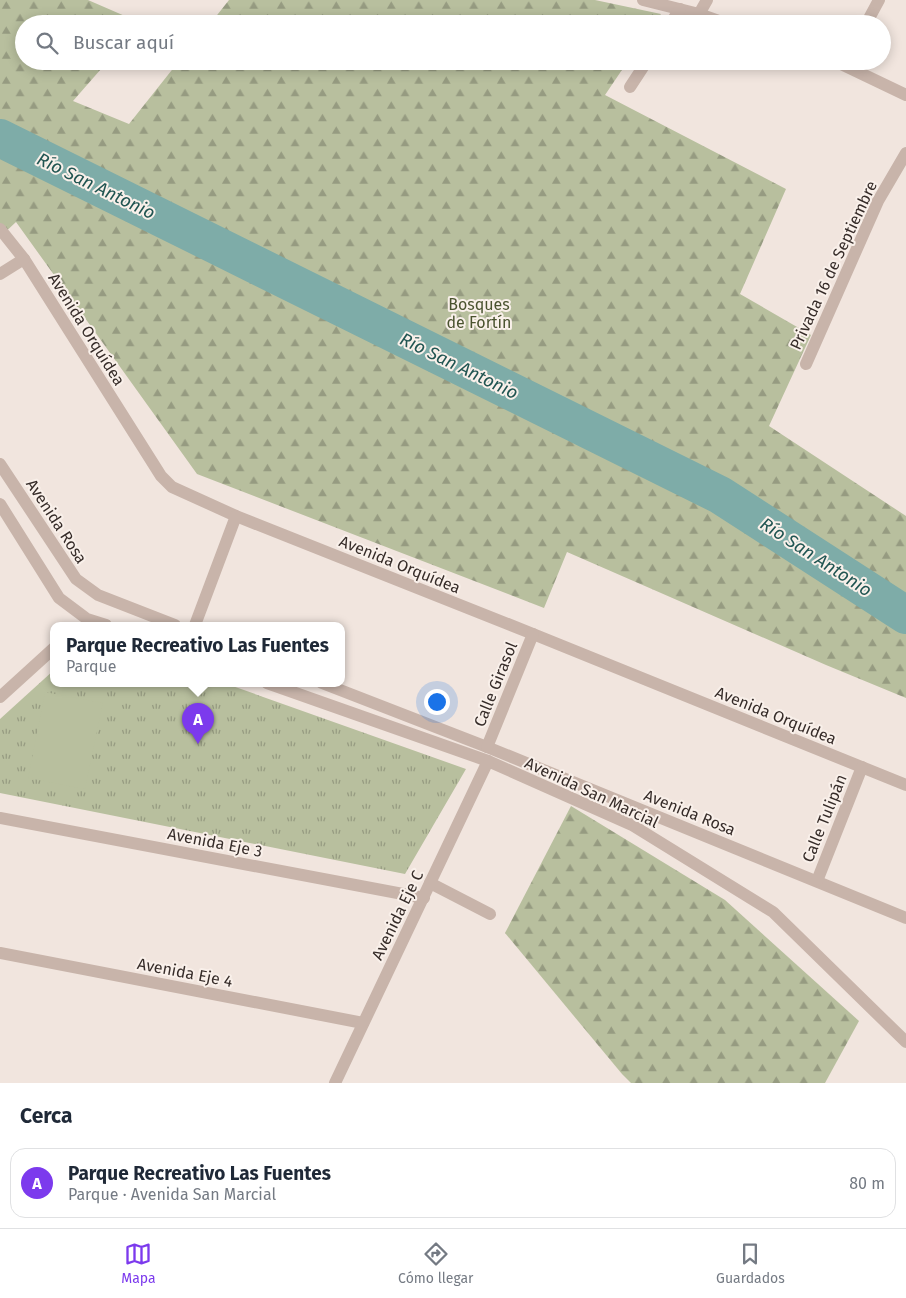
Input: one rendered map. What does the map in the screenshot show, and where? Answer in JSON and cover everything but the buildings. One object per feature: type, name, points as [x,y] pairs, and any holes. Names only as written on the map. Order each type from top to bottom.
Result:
[{"type":"street","points":[[643,0],[699,14],[707,0]]},
{"type":"street","points":[[871,15],[879,0]]},
{"type":"street","points":[[676,15],[680,9]]},
{"type":"street","points":[[630,87],[641,70]]},
{"type":"street","points":[[857,70],[906,95]]},
{"type":"street","name":"Privada 16 de Septiembre","points":[[806,364],[878,201],[906,153]]},
{"type":"street","name":"Avenida Orquídea","points":[[0,229],[24,259],[161,476],[172,487],[236,516],[906,785]]},
{"type":"street","points":[[0,274],[24,259]]},
{"type":"street","name":"Avenida Rosa","points":[[0,464],[76,579],[98,595],[167,622]]},
{"type":"street","points":[[0,504],[59,598],[84,622]]},
{"type":"street","points":[[196,622],[236,516]]},
{"type":"street","name":"Calle Girasol","points":[[487,747],[533,634]]},
{"type":"street","points":[[0,697],[50,652]]},
{"type":"street","name":"Avenida San Marcial","points":[[279,687],[488,761],[632,825],[773,912],[906,1042]]},
{"type":"street","name":"Avenida Rosa","points":[[332,687],[487,747],[906,918]]},
{"type":"street","name":"Avenida Eje C","points":[[335,1083],[488,761]]},
{"type":"street","name":"Calle Tulipán","points":[[817,881],[862,767]]},
{"type":"street","name":"Avenida Eje 3","points":[[0,818],[424,898]]},
{"type":"street","points":[[430,883],[490,914]]},
{"type":"street","name":"Avenida Eje 4","points":[[0,953],[363,1023]]},
{"type":"green space","name":"Bosques de Fortín","points":[[0,0],[88,0],[123,15],[15,15],[15,70],[100,70],[73,101],[129,124],[172,70],[622,70],[605,95],[786,189],[740,294],[811,335],[769,426],[906,516],[906,698],[567,552],[544,608],[197,474],[16,222],[0,237]]},
{"type":"green space","points":[[229,0],[595,0],[661,14],[660,15],[217,15]]},
{"type":"green space","points":[[50,674],[50,687],[235,687],[466,769],[405,874],[0,793],[0,719]]},
{"type":"green space","points":[[45,692],[103,703],[85,789],[28,778]]},
{"type":"green space","points":[[571,806],[725,900],[859,1021],[825,1083],[631,1083],[622,1074],[505,933]]},
{"type":"waterway","name":"Río San Antonio","points":[[0,138],[720,495],[906,615]]},
{"type":"place","name":"Parque Recreativo Las Fuentes","points":[[198,744]]}]
